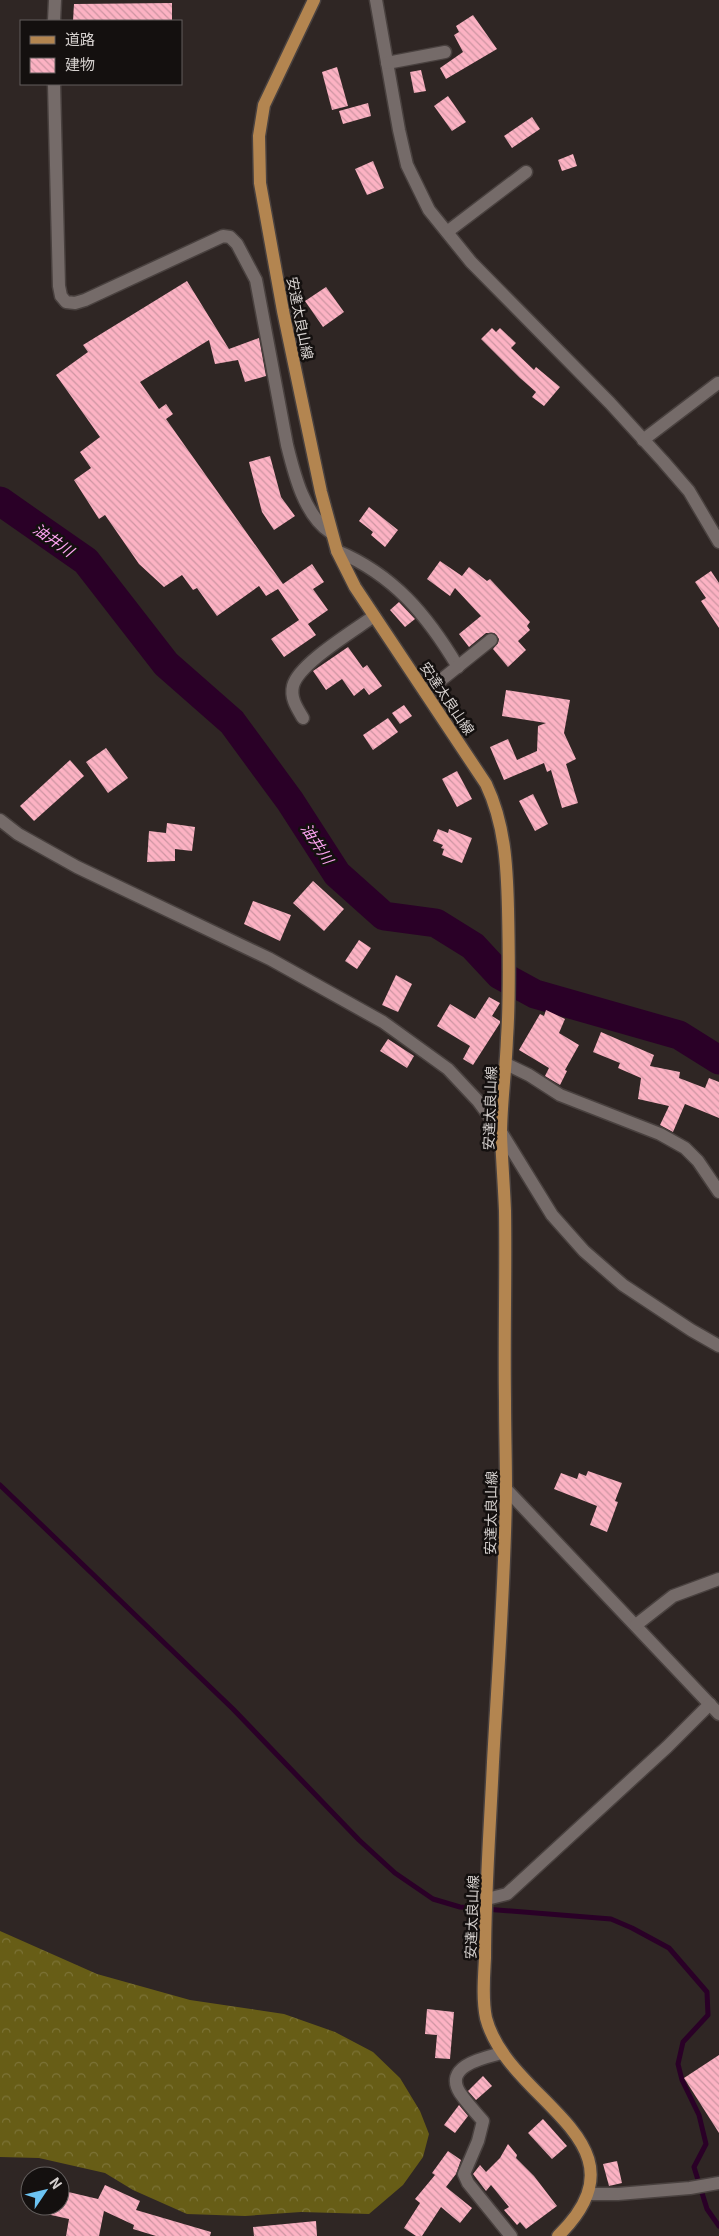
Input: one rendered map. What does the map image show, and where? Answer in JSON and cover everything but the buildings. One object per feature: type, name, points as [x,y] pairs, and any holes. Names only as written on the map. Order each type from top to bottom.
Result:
[{"type":"main road","name":"安達太良山線","points":[[314,0],[264,105],[260,136],[260,183],[283,311],[330,532],[337,552],[355,587],[471,760],[493,798],[504,840],[509,1008],[501,1132],[505,1211],[506,1489],[485,1921],[485,2014],[502,2053],[526,2083],[569,2125],[581,2140],[590,2169],[588,2194],[572,2222],[558,2236]]},
{"type":"street","points":[[54,0],[54,20]]},
{"type":"street","points":[[376,0],[407,165],[429,210],[471,262],[643,440],[689,491],[719,542]]},
{"type":"street","points":[[387,63],[445,52]]},
{"type":"street","points":[[54,85],[59,286],[61,296],[66,302],[75,303],[85,300],[223,236],[230,238],[237,244],[256,280],[292,466],[316,520],[330,532]]},
{"type":"street","points":[[447,232],[526,172]]},
{"type":"street","points":[[643,440],[718,383]]},
{"type":"street","points":[[337,552],[374,570],[406,597],[436,631],[458,667]]},
{"type":"street","points":[[303,718],[293,701],[293,686],[298,674],[312,660],[374,616]]},
{"type":"street","points":[[426,692],[491,640]]},
{"type":"street","points":[[0,820],[18,834],[77,867],[270,959],[383,1022],[448,1069],[478,1101],[501,1132],[552,1215],[584,1251],[623,1284],[691,1330],[719,1346]]},
{"type":"street","points":[[506,1064],[529,1075],[560,1096],[660,1134],[685,1148],[698,1161],[719,1192]]},
{"type":"street","points":[[486,1900],[507,1894],[667,1746],[715,1709],[506,1489]]},
{"type":"street","points":[[636,1625],[673,1596],[719,1580]]},
{"type":"street","points":[[502,2053],[472,2061],[466,2065],[456,2076],[456,2085],[466,2101],[483,2121],[478,2141],[464,2174],[468,2183],[511,2236]]},
{"type":"street","points":[[588,2194],[618,2194],[690,2188],[718,2183]]},
{"type":"green space","points":[[0,1931],[97,1974],[190,2000],[284,2014],[335,2032],[373,2052],[400,2078],[420,2111],[429,2134],[423,2157],[403,2185],[369,2214],[301,2212],[245,2216],[187,2214],[133,2190],[105,2173],[39,2158],[0,2157]]},
{"type":"waterway","name":"油井川","points":[[0,501],[86,561],[166,664],[232,722],[290,801],[337,874],[384,916],[436,923],[473,946],[500,975],[535,994],[679,1035],[719,1060]]},
{"type":"waterway","points":[[0,1485],[233,1709],[359,1840],[395,1873],[433,1899],[460,1907],[611,1919],[669,1948],[707,1992],[708,2015],[683,2042],[678,2064],[682,2080],[699,2115],[706,2144],[694,2167],[707,2209],[719,2226]]}]
